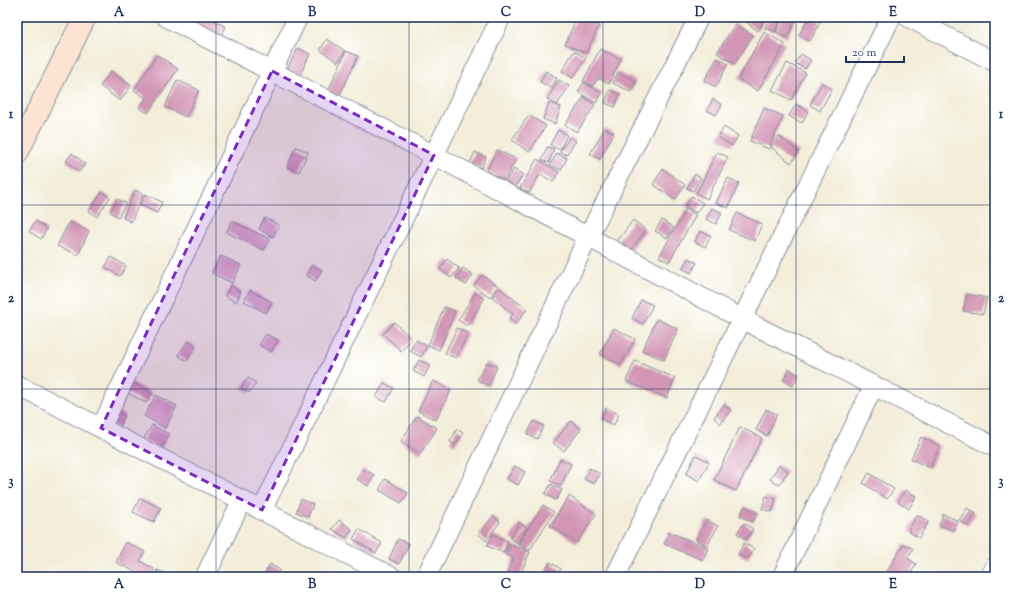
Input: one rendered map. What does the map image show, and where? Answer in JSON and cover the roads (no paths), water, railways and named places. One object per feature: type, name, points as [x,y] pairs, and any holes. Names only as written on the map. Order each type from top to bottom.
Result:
[{"type":"street","points":[[17,153],[85,17]]},
{"type":"street","points":[[166,17],[434,155],[742,319],[995,447]]},
{"type":"street","points":[[101,428],[298,17]]},
{"type":"street","points":[[262,510],[501,17]]},
{"type":"street","points":[[426,577],[588,237],[698,17]]},
{"type":"street","points":[[615,577],[891,17]]},
{"type":"street","points":[[908,17],[995,62]]},
{"type":"street","points":[[17,385],[392,577]]},
{"type":"street","points":[[782,577],[874,385]]},
{"type":"street","points":[[205,577],[242,500]]},
{"type":"street","points":[[990,577],[995,567]]}]
